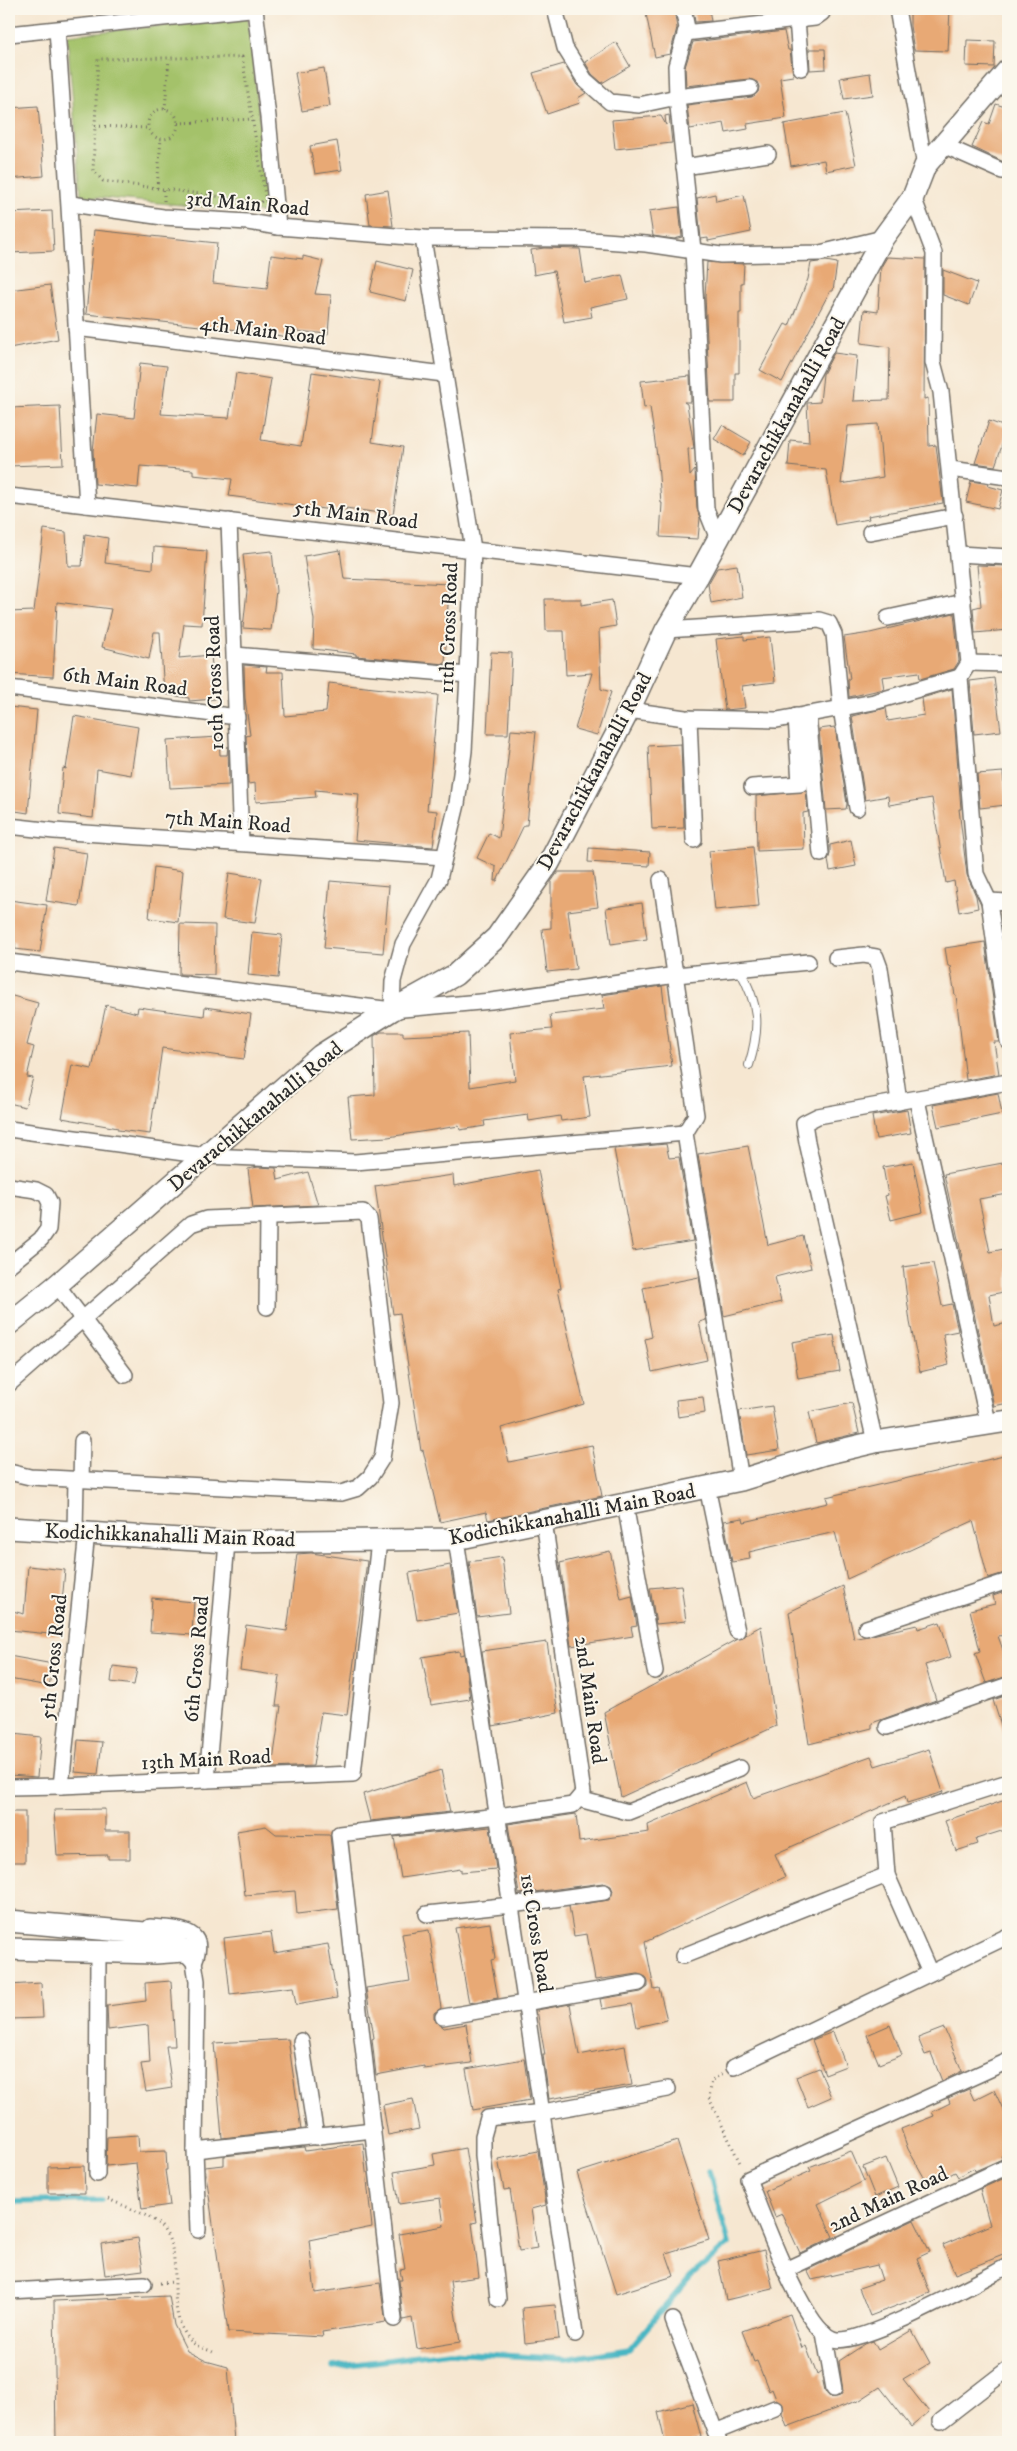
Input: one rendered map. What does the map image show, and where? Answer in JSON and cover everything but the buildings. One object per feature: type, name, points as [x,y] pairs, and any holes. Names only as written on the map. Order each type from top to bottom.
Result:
[{"type":"street","points":[[9,34],[250,9]]},
{"type":"street","points":[[256,9],[278,227]]},
{"type":"street","points":[[555,9],[565,48],[585,80],[610,102],[640,105],[677,97],[750,88]]},
{"type":"street","points":[[684,9],[687,28],[676,66],[677,97],[693,250],[706,508],[718,539]]},
{"type":"street","points":[[685,33],[815,18],[822,14],[823,9]]},
{"type":"street","points":[[898,9],[925,166]]},
{"type":"street","points":[[797,20],[801,68]]},
{"type":"street","points":[[57,30],[71,204],[76,328],[87,505]]},
{"type":"street","name":"Devarachikkanahalli Road","points":[[9,1324],[321,1055],[392,1010],[454,975],[497,937],[549,863],[629,710],[666,630],[698,576],[883,238],[913,197],[925,166],[1008,70]]},
{"type":"street","points":[[943,145],[1002,171]]},
{"type":"street","points":[[684,167],[768,154]]},
{"type":"street","points":[[629,710],[689,718],[777,720],[874,702],[960,677],[970,663],[941,392],[933,362],[934,253],[913,197]]},
{"type":"street","name":"3rd Main Road","points":[[71,204],[163,217],[248,222],[278,227],[423,238],[578,238],[693,250],[721,255],[820,253],[883,238]]},
{"type":"street","name":"11th Cross Road","points":[[392,1010],[393,981],[403,944],[438,879],[444,857],[456,804],[464,752],[468,675],[473,549],[423,238]]},
{"type":"street","name":"4th Main Road","points":[[76,328],[444,374]]},
{"type":"street","points":[[950,469],[1007,475]]},
{"type":"street","name":"5th Main Road","points":[[9,496],[698,576]]},
{"type":"street","points":[[870,532],[955,516]]},
{"type":"street","name":"10th Cross Road","points":[[229,521],[241,843]]},
{"type":"street","points":[[959,554],[1008,557]]},
{"type":"street","points":[[888,618],[963,602]]},
{"type":"street","points":[[666,630],[820,620],[829,623],[834,634],[841,708],[857,808]]},
{"type":"street","points":[[234,655],[468,675]]},
{"type":"street","points":[[970,663],[1008,664]]},
{"type":"street","points":[[960,677],[976,874],[989,902],[1008,1041]]},
{"type":"street","name":"6th Main Road","points":[[9,688],[237,717]]},
{"type":"street","points":[[752,787],[800,784],[802,715]]},
{"type":"street","points":[[802,715],[821,854]]},
{"type":"street","points":[[689,718],[694,840]]},
{"type":"street","name":"7th Main Road","points":[[9,826],[444,857]]},
{"type":"street","points":[[661,880],[696,1115],[685,1133],[741,1480]]},
{"type":"street","points":[[989,902],[1008,902]]},
{"type":"street","points":[[836,958],[864,955],[876,957],[880,968],[899,1102]]},
{"type":"street","points":[[9,962],[392,1010],[491,1001],[676,975],[808,962]]},
{"type":"street","points":[[875,1442],[804,1122],[818,1116],[917,1100],[1008,1082]]},
{"type":"street","points":[[917,1100],[998,1422]]},
{"type":"street","points":[[9,1129],[206,1156],[355,1162],[685,1133]]},
{"type":"street","points":[[9,1186],[36,1190],[46,1195],[50,1203],[48,1229],[41,1239],[9,1265]]},
{"type":"street","points":[[9,1384],[191,1224],[206,1219],[363,1212],[369,1219],[391,1403],[382,1458],[370,1477],[358,1488],[341,1493],[30,1477],[9,1472]]},
{"type":"street","points":[[267,1308],[268,1216]]},
{"type":"street","points":[[57,1284],[125,1375]]},
{"type":"street","name":"Kodichikkanahalli Main Road","points":[[9,1528],[227,1542],[456,1539],[741,1480],[824,1454],[875,1442],[998,1422]]},
{"type":"street","name":"5th Cross Road","points":[[61,1786],[81,1532],[78,1480],[82,1441]]},
{"type":"street","points":[[707,1487],[737,1631]]},
{"type":"street","points":[[625,1504],[655,1671]]},
{"type":"street","name":"2nd Main Road","points":[[544,1522],[583,1793],[579,1799]]},
{"type":"street","name":"1st Cross Road","points":[[456,1539],[575,2334]]},
{"type":"street","name":"13th Main Road","points":[[9,1787],[353,1774],[379,1541]]},
{"type":"street","name":"6th Cross Road","points":[[207,1780],[227,1542]]},
{"type":"street","points":[[866,1628],[1008,1581]]},
{"type":"street","points":[[887,1727],[1008,1684]]},
{"type":"street","points":[[394,2319],[339,1834],[498,1816],[573,1804],[579,1799],[628,1812],[740,1768]]},
{"type":"street","points":[[930,1973],[887,1874],[883,1822],[1008,1782]]},
{"type":"street","points":[[683,1956],[887,1874]]},
{"type":"street","points":[[427,1914],[604,1892]]},
{"type":"street","points":[[9,1921],[154,1938],[189,1957],[197,1981],[195,2150],[198,2230]]},
{"type":"street","points":[[734,2067],[1008,1936]]},
{"type":"street","points":[[9,1949],[98,1952],[154,1938]]},
{"type":"street","points":[[97,2174],[98,1952]]},
{"type":"street","points":[[443,2016],[639,1983]]},
{"type":"street","points":[[301,2041],[316,2137]]},
{"type":"street","points":[[1008,2061],[748,2179],[785,2270],[815,2324],[833,2339],[844,2340],[876,2331],[1008,2266]]},
{"type":"street","points":[[498,2299],[485,2186],[483,2136],[488,2118],[543,2112],[668,2090]]},
{"type":"street","points":[[195,2150],[373,2130]]},
{"type":"street","name":"2nd Main Road","points":[[785,2270],[1008,2166]]},
{"type":"street","points":[[9,2292],[144,2284]]},
{"type":"street","points":[[673,2320],[717,2437],[775,2408]]},
{"type":"street","points":[[824,2333],[834,2389]]},
{"type":"street","points":[[941,2421],[1008,2368]]},
{"type":"lane","points":[[739,968],[752,991],[756,1014],[756,1042],[749,1065]]},
{"type":"path","points":[[242,57],[252,119],[266,201],[260,202],[103,180],[94,170],[98,59],[242,57]]},
{"type":"path","points":[[165,109],[170,59]]},
{"type":"path","points":[[148,128],[153,135],[161,139],[175,133],[178,123],[174,114],[165,109]]},
{"type":"path","points":[[148,128],[152,114],[165,109]]},
{"type":"path","points":[[178,123],[268,118]]},
{"type":"path","points":[[95,126],[148,128]]},
{"type":"path","points":[[157,188],[161,139]]},
{"type":"path","points":[[712,2080],[710,2098],[748,2179]]},
{"type":"path","points":[[108,2199],[148,2217],[163,2228],[173,2252],[174,2295],[179,2321],[193,2343],[213,2352]]},
{"type":"green space","points":[[248,17],[270,213],[81,196],[67,35]]},
{"type":"waterway","points":[[333,2367],[450,2352],[566,2359],[629,2349],[691,2276],[729,2244],[709,2171]]},
{"type":"waterway","points":[[14,2202],[101,2200]]}]
